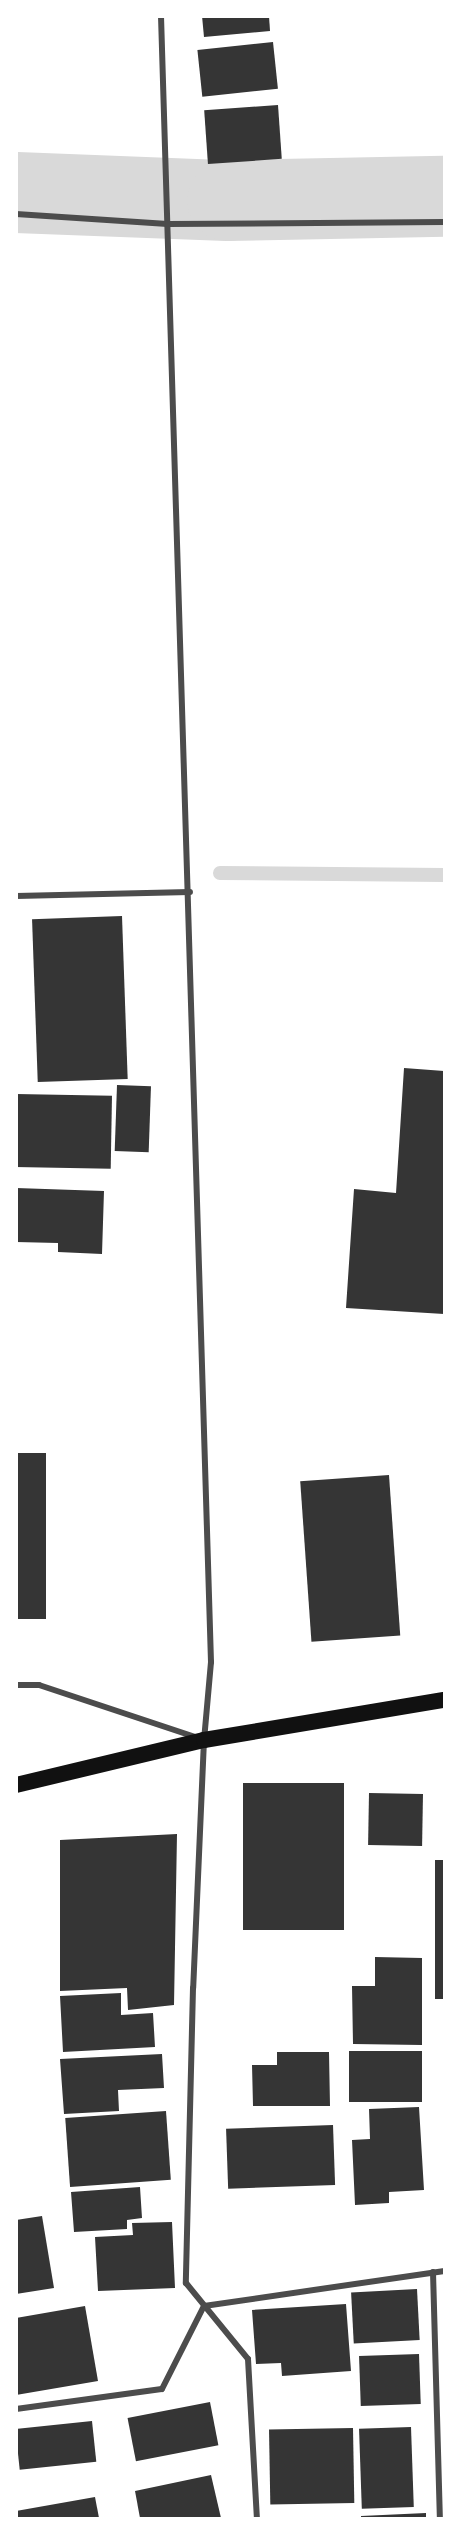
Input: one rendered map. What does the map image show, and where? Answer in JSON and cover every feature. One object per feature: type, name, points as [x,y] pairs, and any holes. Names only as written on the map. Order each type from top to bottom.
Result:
[{"type":"highway","points":[[16,1785],[204,1740],[444,1700]]},
{"type":"street","points":[[161,16],[190,892],[212,1662],[204,1740],[193,1988],[186,2283],[248,2360],[257,2518]]},
{"type":"street","points":[[16,214],[168,224],[444,222]]},
{"type":"street","points":[[16,896],[190,892]]},
{"type":"street","points":[[16,1685],[39,1685],[204,1740]]},
{"type":"street","points":[[204,2306],[444,2271]]},
{"type":"street","points":[[434,2272],[440,2518]]},
{"type":"street","points":[[16,2409],[162,2389],[204,2306]]},
{"type":"building","points":[[202,16],[269,16],[270,31],[204,37]]},
{"type":"building","points":[[273,42],[278,89],[202,97],[197,50]]},
{"type":"building","points":[[278,105],[282,159],[208,164],[204,110]]},
{"type":"building","points":[[122,916],[128,1079],[38,1082],[32,919]]},
{"type":"building","points":[[404,1068],[444,1071],[444,1314],[346,1308],[354,1189],[396,1193]]},
{"type":"building","points":[[117,1085],[151,1086],[149,1152],[115,1151]]},
{"type":"building","points":[[16,1094],[112,1096],[111,1169],[16,1167]]},
{"type":"building","points":[[16,1188],[104,1191],[102,1254],[58,1252],[58,1243],[16,1242]]},
{"type":"building","points":[[16,1453],[46,1453],[46,1619],[16,1619]]},
{"type":"building","points":[[389,1475],[400,1636],[311,1642],[300,1481]]},
{"type":"building","points":[[243,1783],[344,1783],[344,1930],[243,1930]]},
{"type":"building","points":[[369,1793],[423,1794],[422,1846],[368,1845]]},
{"type":"building","points":[[177,1834],[174,2005],[128,2010],[127,1988],[60,1991],[60,1840]]},
{"type":"building","points":[[435,1860],[444,1860],[444,1999],[435,1999]]},
{"type":"building","points":[[375,1957],[422,1958],[422,2045],[353,2044],[352,1986],[375,1986]]},
{"type":"building","points":[[121,1993],[121,2015],[153,2013],[155,2047],[63,2052],[60,1996]]},
{"type":"building","points":[[349,2051],[422,2051],[422,2102],[349,2102]]},
{"type":"building","points":[[277,2052],[329,2052],[330,2106],[253,2106],[252,2065],[277,2065]]},
{"type":"building","points":[[162,2054],[164,2088],[118,2090],[119,2111],[64,2114],[60,2059]]},
{"type":"building","points":[[419,2107],[424,2190],[389,2192],[389,2203],[355,2205],[352,2140],[370,2139],[369,2109]]},
{"type":"building","points":[[166,2111],[171,2180],[70,2187],[65,2118]]},
{"type":"building","points":[[333,2125],[335,2185],[228,2189],[226,2129]]},
{"type":"building","points":[[140,2187],[142,2218],[127,2220],[127,2229],[74,2232],[71,2192]]},
{"type":"building","points":[[42,2216],[54,2288],[16,2294],[16,2220]]},
{"type":"building","points":[[172,2222],[175,2288],[98,2291],[95,2237],[133,2235],[132,2223]]},
{"type":"building","points":[[417,2289],[420,2340],[354,2343],[351,2292]]},
{"type":"building","points":[[346,2304],[351,2371],[282,2376],[281,2363],[256,2364],[252,2310]]},
{"type":"building","points":[[85,2306],[98,2381],[16,2395],[16,2318]]},
{"type":"building","points":[[419,2354],[421,2404],[361,2406],[359,2356]]},
{"type":"building","points":[[210,2402],[218,2445],[136,2461],[128,2418]]},
{"type":"building","points":[[92,2421],[96,2462],[20,2470],[16,2429]]},
{"type":"building","points":[[411,2427],[414,2507],[362,2509],[359,2429]]},
{"type":"building","points":[[353,2428],[354,2503],[270,2504],[269,2429]]},
{"type":"building","points":[[211,2475],[221,2518],[140,2518],[135,2491]]},
{"type":"building","points":[[95,2497],[99,2518],[16,2518],[16,2511]]},
{"type":"building","points":[[426,2513],[426,2518],[361,2518],[361,2516]]},
{"type":"waterway","points":[[16,192],[227,200],[444,196]]},
{"type":"waterway","points":[[220,873],[444,875]]}]
